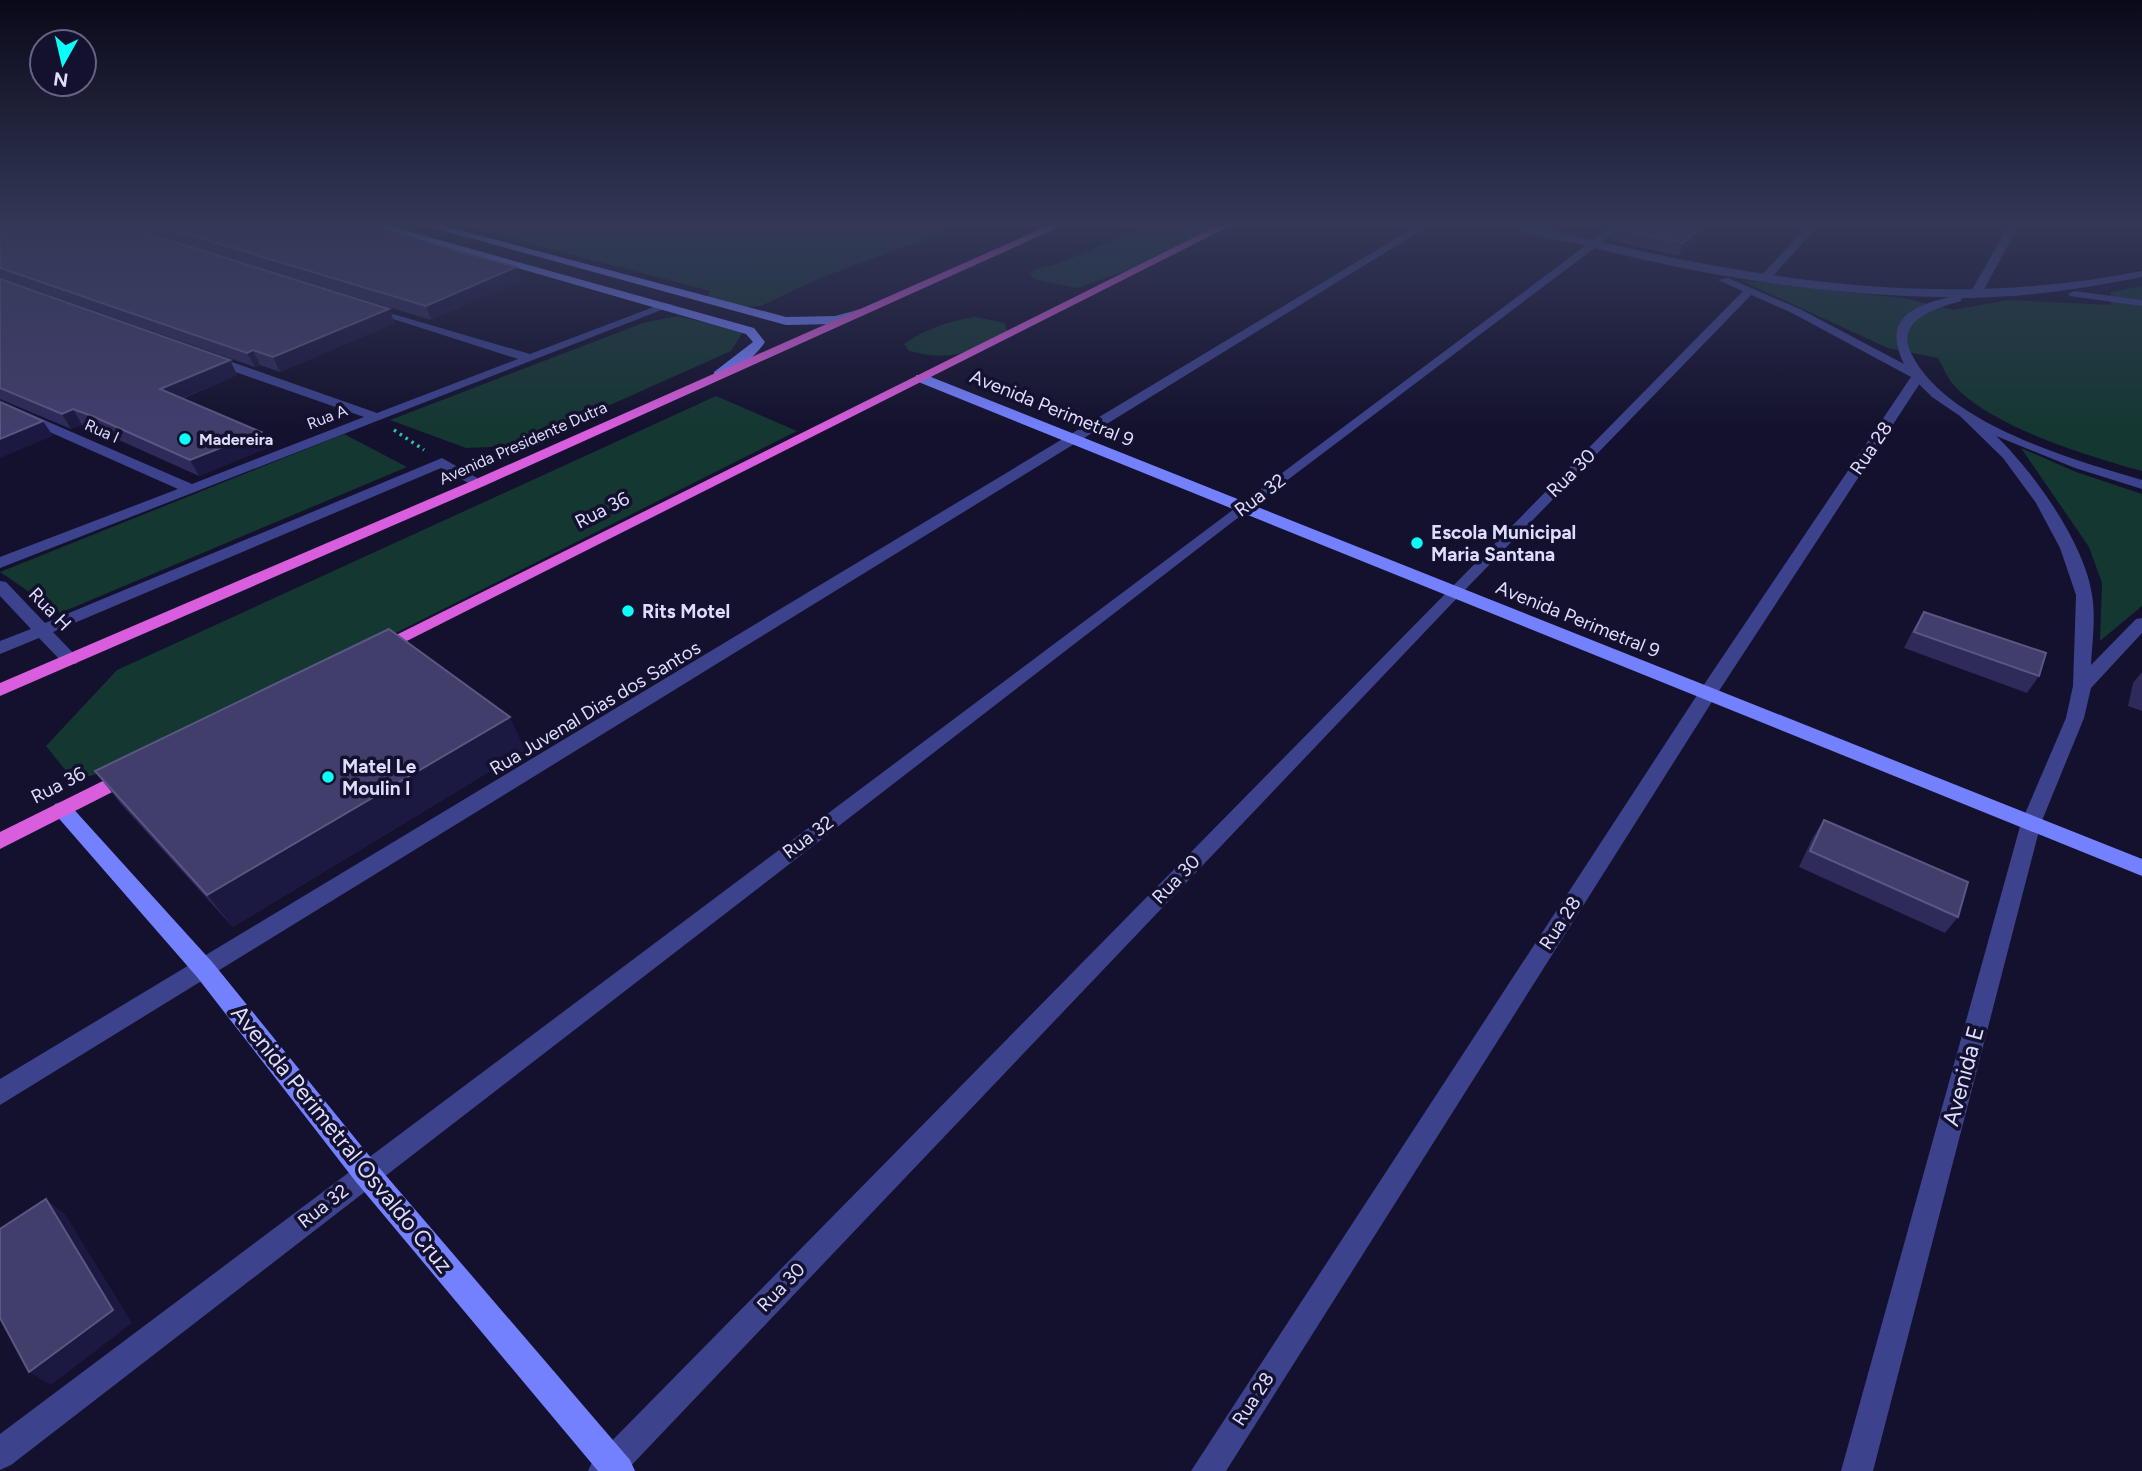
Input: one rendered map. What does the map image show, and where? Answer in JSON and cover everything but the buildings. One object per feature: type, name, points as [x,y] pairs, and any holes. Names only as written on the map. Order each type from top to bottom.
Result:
[{"type":"highway","name":"Avenida Presidente Dutra","points":[[0,690],[479,483],[905,294]]},
{"type":"highway","name":"Rua 36","points":[[358,659],[803,433],[921,378],[1090,294]]},
{"type":"highway","name":"Rua 36","points":[[0,841],[148,765]]},
{"type":"main road","points":[[626,294],[750,331],[759,342],[752,351],[719,375]]},
{"type":"main road","points":[[684,294],[786,321],[835,320],[861,313]]},
{"type":"main road","name":"Avenida Perimetral 9","points":[[921,378],[2142,868]]},
{"type":"main road","name":"Avenida Perimetral Osvaldo Cruz","points":[[62,809],[205,970],[366,1173],[612,1468]]},
{"type":"street","name":"Rua Juvenal Dias dos Santos","points":[[0,1093],[1313,294]]},
{"type":"street","name":"Rua 32","points":[[0,1454],[1243,507],[1529,294]]},
{"type":"street","name":"Rua 30","points":[[612,1468],[1454,592],[1748,294]]},
{"type":"street","points":[[1772,294],[1807,317],[1919,377],[1962,411],[2041,451],[2142,485]]},
{"type":"street","points":[[1919,377],[1905,358],[1900,341],[1904,326],[1917,313],[1937,304],[1993,294]]},
{"type":"street","points":[[2046,294],[2074,294],[2142,303]]},
{"type":"street","points":[[347,301],[529,358]]},
{"type":"street","name":"Rua A","points":[[0,563],[668,305]]},
{"type":"street","points":[[194,353],[376,417]]},
{"type":"street","name":"Rua 28","points":[[1207,1471],[1708,693],[1919,377]]},
{"type":"street","name":"Rua I","points":[[0,405],[189,488]]},
{"type":"street","name":"Avenida E","points":[[1857,1471],[2031,823],[2075,718],[2082,686],[2084,595],[2068,548],[2043,502],[2008,455],[1962,411]]},
{"type":"street","points":[[0,648],[442,462],[479,483]]},
{"type":"street","name":"Rua H","points":[[0,586],[70,660]]},
{"type":"street","points":[[2082,686],[2142,623]]},
{"type":"path","points":[[376,417],[442,462]]},
{"type":"green space","points":[[709,294],[787,294],[761,306],[745,307],[707,298]]},
{"type":"green space","points":[[1770,294],[1861,294],[1908,299],[1953,310],[2008,300],[2111,305],[2111,294],[2142,294],[2142,471],[2067,448],[2013,426],[1967,398],[1951,382],[1938,358],[1888,348]]},
{"type":"green space","points":[[678,316],[743,332],[731,351],[518,446],[466,448],[390,420],[643,323]]},
{"type":"green space","points":[[975,317],[1005,323],[1007,331],[971,350],[950,355],[938,356],[909,351],[904,344],[938,326]]},
{"type":"green space","points":[[716,396],[797,431],[147,758],[74,781],[46,746],[117,670]]},
{"type":"green space","points":[[344,434],[407,467],[60,613],[0,572]]},
{"type":"green space","points":[[2021,448],[2076,472],[2142,494],[2142,606],[2100,641],[2102,583],[2089,547]]},
{"type":"place","name":"Madereira","points":[[185,439]]},
{"type":"place","name":"Escola Municipal Maria Santana","points":[[1417,543]]},
{"type":"place","name":"Rits Motel","points":[[628,611]]},
{"type":"place","name":"Matel Le Moulin I","points":[[328,777]]}]
